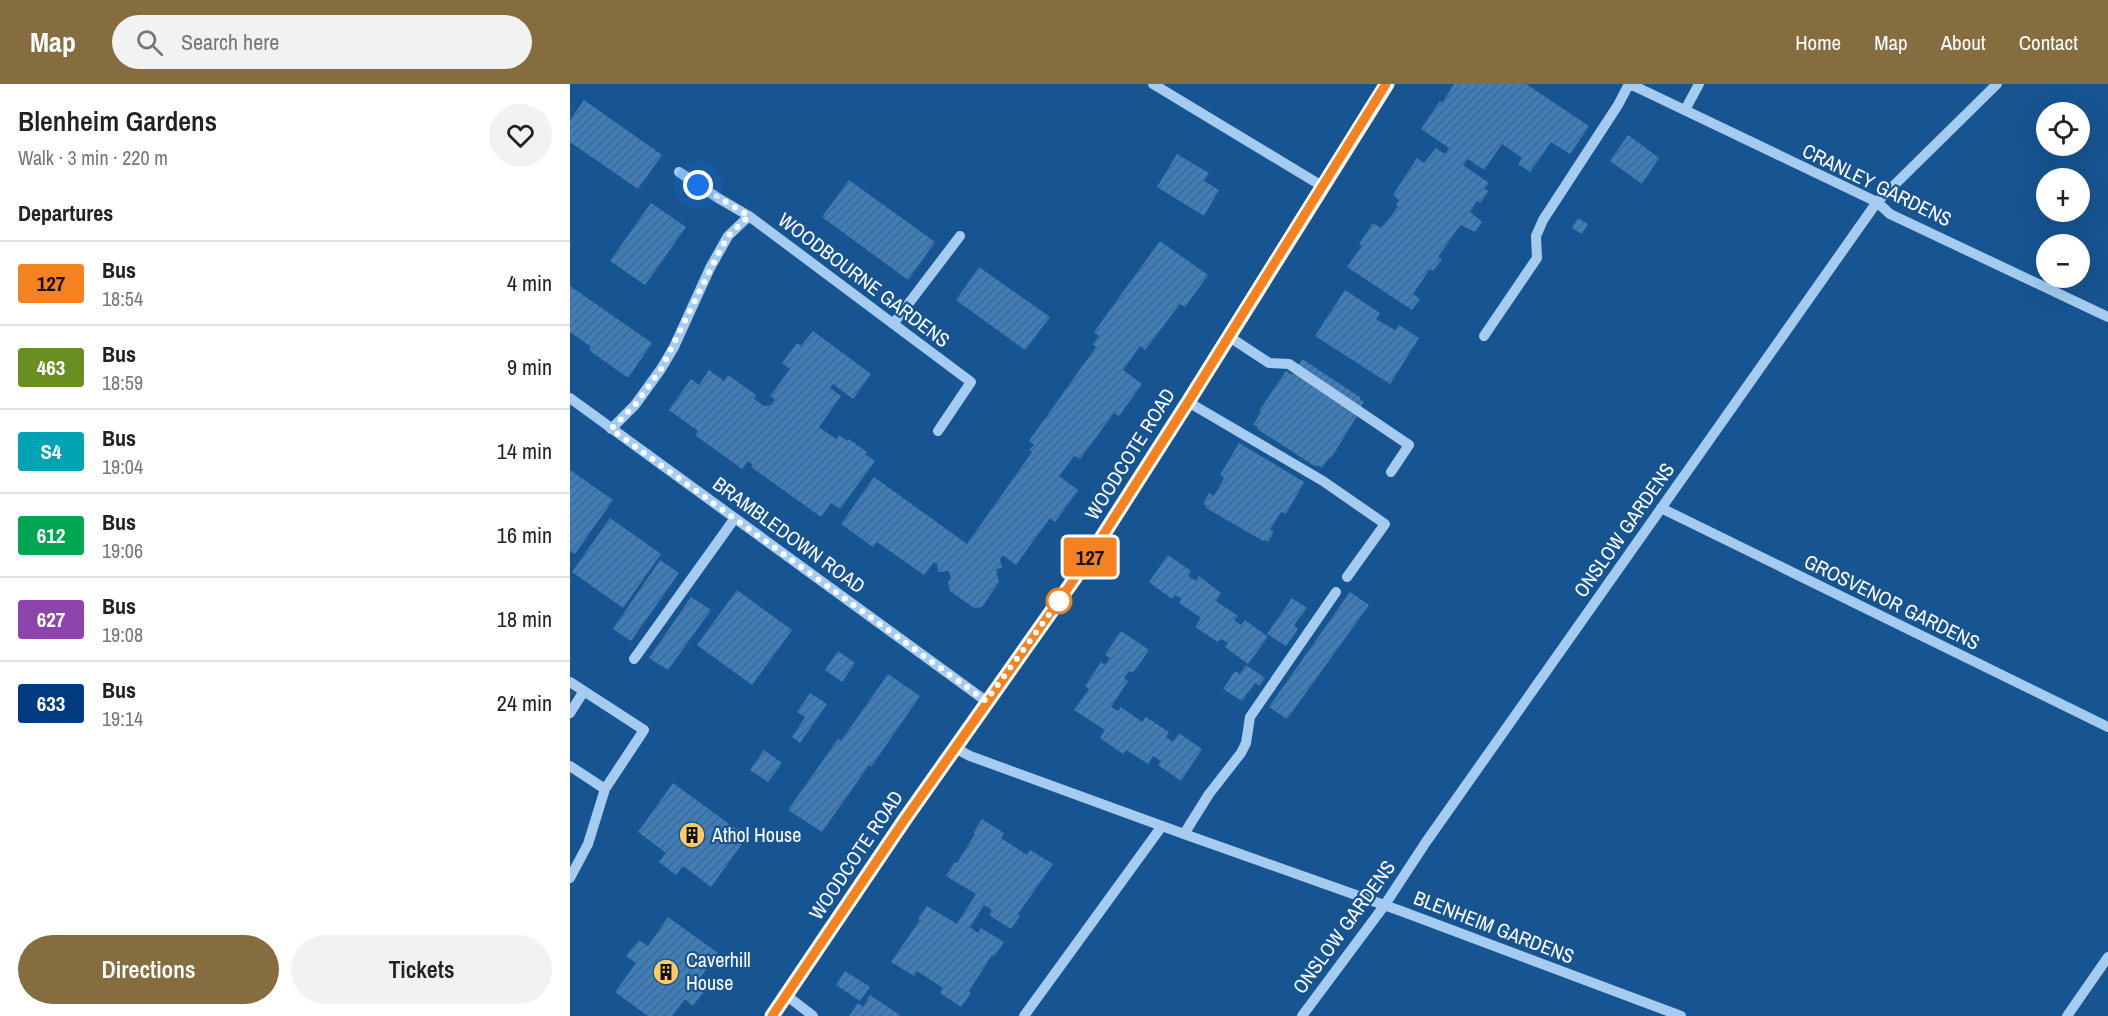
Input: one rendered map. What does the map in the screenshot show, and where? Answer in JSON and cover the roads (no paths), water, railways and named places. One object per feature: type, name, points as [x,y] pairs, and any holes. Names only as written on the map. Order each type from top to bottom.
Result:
[{"type":"main road","name":"WOODCOTE ROAD","points":[[772,1016],[986,701],[1082,568],[1387,84]]},
{"type":"street","points":[[1153,84],[1322,186]]},
{"type":"street","points":[[1484,336],[1538,258],[1536,236],[1543,220],[1630,84]]},
{"type":"street","name":"CRANLEY GARDENS","points":[[1630,84],[1877,202],[1890,214],[2108,317]]},
{"type":"street","points":[[1685,110],[1699,84]]},
{"type":"street","name":"ONSLOW GARDENS","points":[[1302,1016],[1384,906],[1426,842],[1877,202],[1997,84]]},
{"type":"street","points":[[679,171],[749,216]]},
{"type":"street","name":"WOODBOURNE GARDENS","points":[[611,429],[635,405],[661,369],[674,347],[714,260],[728,236],[749,216],[971,382],[938,431]]},
{"type":"street","points":[[893,324],[960,236]]},
{"type":"street","points":[[1228,336],[1269,363],[1289,364],[1409,445],[1391,472]]},
{"type":"street","name":"BRAMBLEDOWN ROAD","points":[[570,399],[986,701]]},
{"type":"street","points":[[1188,402],[1323,481],[1385,524],[1347,577]]},
{"type":"street","name":"GROSVENOR GARDENS","points":[[1661,508],[2108,727]]},
{"type":"street","points":[[634,659],[735,518]]},
{"type":"street","points":[[1184,834],[1209,794],[1241,753],[1246,743],[1250,717],[1336,592]]},
{"type":"street","points":[[570,682],[644,730],[605,789],[588,844],[570,878]]},
{"type":"street","points":[[570,712],[584,691]]},
{"type":"street","name":"BLENHEIM GARDENS","points":[[955,748],[970,756],[1682,1016]]},
{"type":"street","points":[[570,766],[605,789]]},
{"type":"street","points":[[1024,1016],[1162,826]]},
{"type":"street","points":[[2067,1016],[2108,957]]},
{"type":"street","points":[[786,995],[813,1016]]},
{"type":"place","name":"Athol House","points":[[692,835]]},
{"type":"place","name":"Caverhill House","points":[[666,972]]}]
